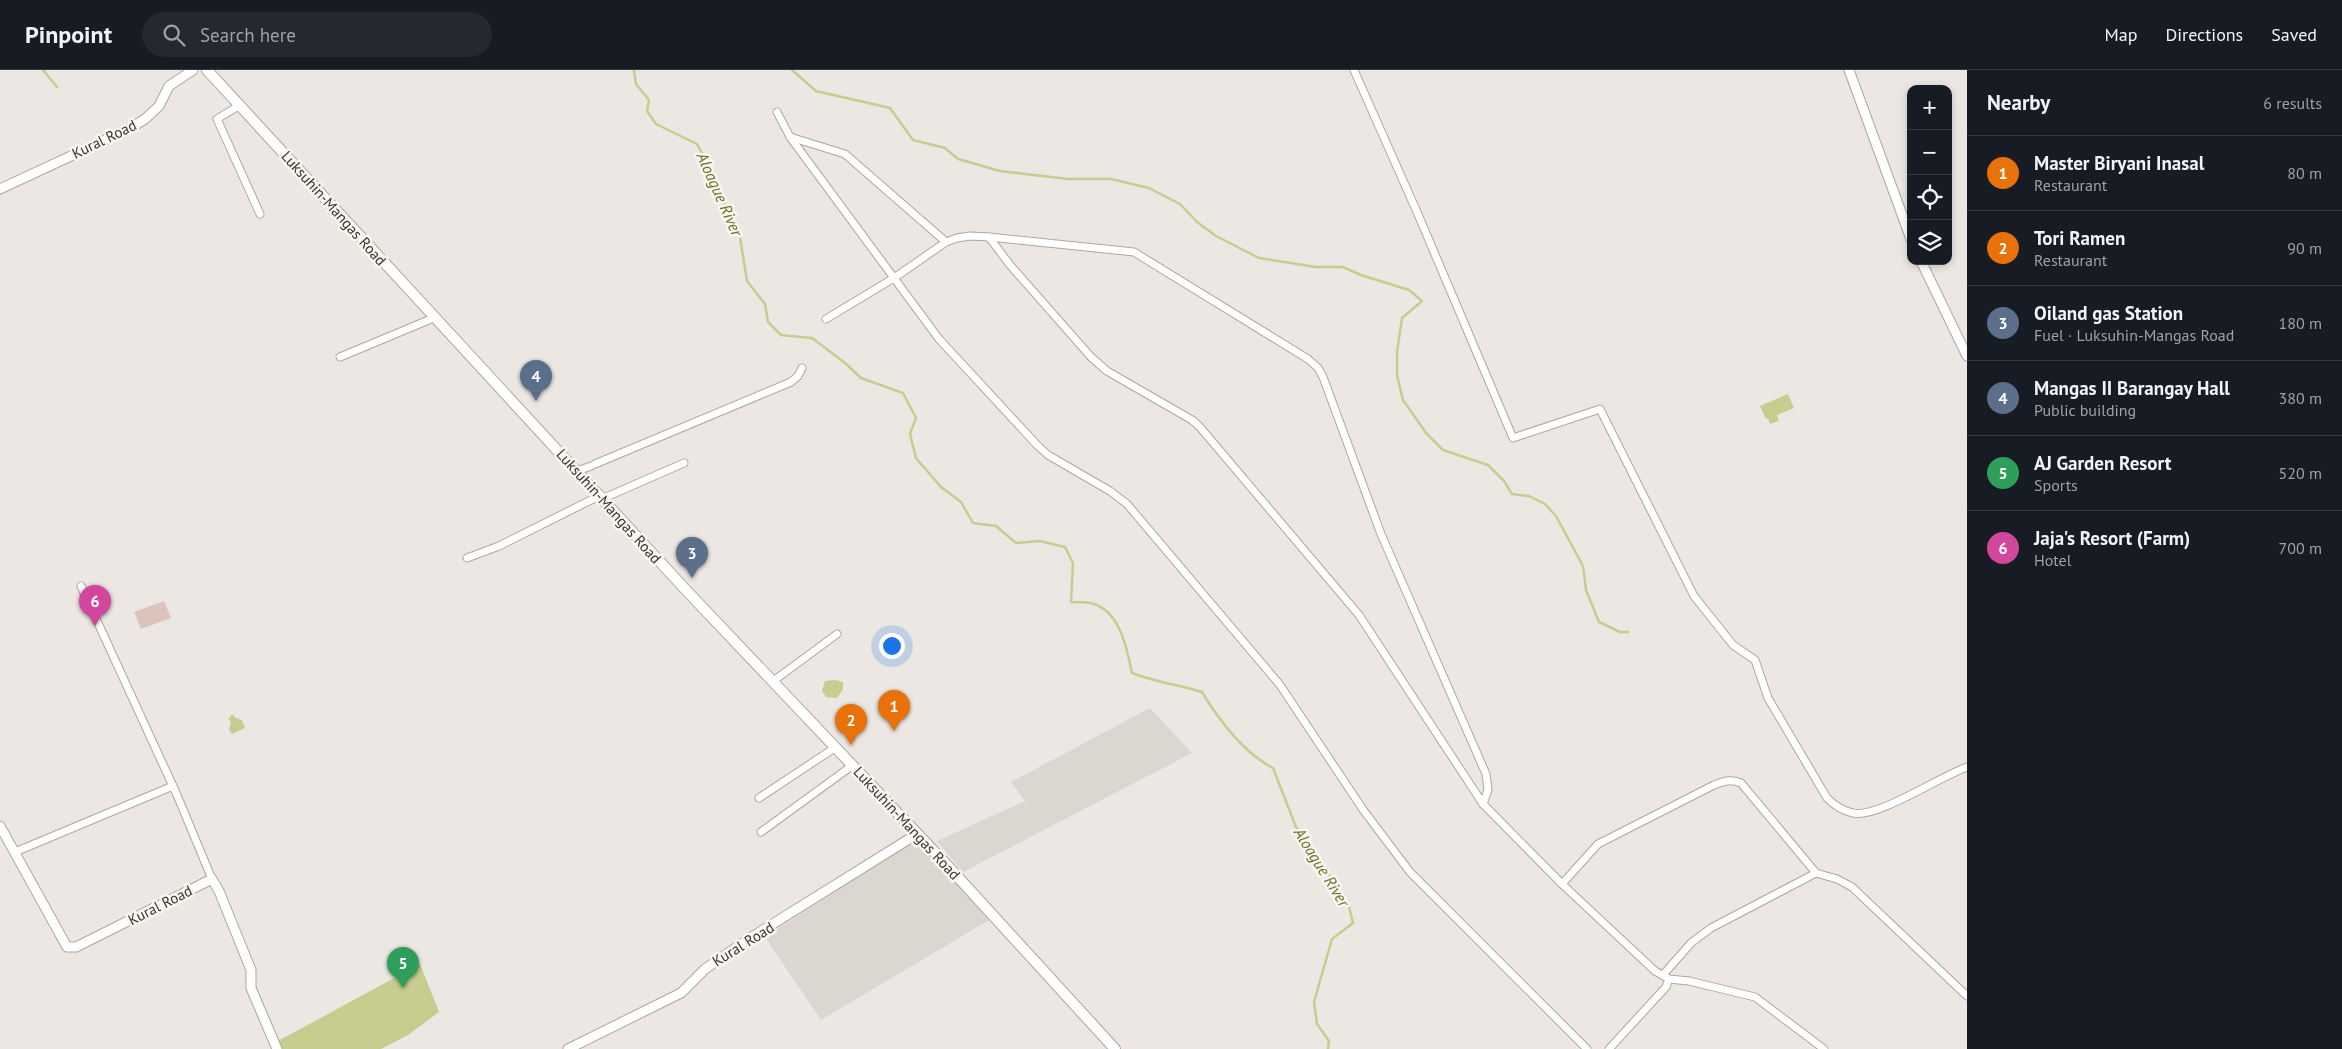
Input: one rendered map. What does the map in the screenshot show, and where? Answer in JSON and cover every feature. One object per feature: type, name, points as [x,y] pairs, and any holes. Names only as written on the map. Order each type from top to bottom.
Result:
[{"type":"main road","name":"Luksuhin-Mangas Road","points":[[207,70],[374,253],[436,317],[772,682],[854,766],[1115,1049]]},
{"type":"street","name":"Kural Road","points":[[0,189],[129,129],[145,119],[159,106],[169,86],[193,70]]},
{"type":"street","points":[[1354,70],[1417,212],[1513,438],[1600,409],[1694,596],[1733,645],[1755,660],[1768,698],[1827,798],[1836,806],[1854,814],[1872,812],[1967,767]]},
{"type":"street","points":[[1849,70],[1907,228]]},
{"type":"street","points":[[240,105],[217,119],[260,214]]},
{"type":"street","points":[[777,112],[790,137],[939,339],[1048,455],[1110,491],[1127,504],[1142,520],[1280,685],[1364,811],[1410,872],[1587,1049]]},
{"type":"street","points":[[790,137],[845,154],[946,242]]},
{"type":"street","points":[[988,237],[1010,265],[1091,357],[1107,371],[1192,420],[1199,426],[1359,615],[1483,804],[1562,884],[1646,964],[1666,977],[1755,996],[1824,1049]]},
{"type":"street","points":[[826,319],[894,278],[946,242],[957,238],[988,237],[1134,252],[1308,359],[1318,368],[1381,534],[1486,774],[1488,790],[1483,804]]},
{"type":"street","points":[[1924,265],[1967,356]]},
{"type":"street","points":[[340,357],[436,317]]},
{"type":"street","points":[[577,471],[791,382],[798,376],[802,368]]},
{"type":"street","points":[[467,558],[499,546],[602,496],[684,463]]},
{"type":"street","points":[[80,586],[173,786],[212,879],[219,891],[251,970],[251,988],[278,1049]]},
{"type":"street","points":[[772,682],[837,634]]},
{"type":"street","points":[[759,798],[836,747]]},
{"type":"street","points":[[761,832],[854,766]]},
{"type":"street","points":[[1562,884],[1598,844],[1714,785],[1731,781],[1741,783],[1816,873],[1837,879],[1852,887],[1967,996]]},
{"type":"street","points":[[15,852],[173,786]]},
{"type":"street","name":"Kural Road","points":[[0,826],[67,947],[76,947],[212,879]]},
{"type":"street","name":"Kural Road","points":[[574,1048],[681,993],[705,969],[740,945],[917,834]]},
{"type":"street","points":[[1609,1049],[1666,987],[1666,977],[1691,943],[1711,928],[1816,873]]},
{"type":"shaded area","points":[[1788,394],[1794,408],[1777,415],[1779,421],[1770,424],[1760,406]]},
{"type":"shaded area","points":[[164,601],[171,618],[141,629],[134,612]]},
{"type":"shaded area","points":[[835,680],[843,682],[843,689],[837,698],[826,697],[822,691],[825,681]]},
{"type":"shaded area","points":[[1150,708],[1192,753],[963,872],[937,841],[1025,801],[1011,782]]},
{"type":"shaded area","points":[[232,714],[242,720],[245,728],[232,734],[229,730],[231,721],[228,720]]},
{"type":"shaded area","points":[[918,838],[989,920],[821,1020],[765,937]]},
{"type":"shaded area","points":[[420,964],[439,1012],[408,1035],[381,1049],[282,1049],[278,1041]]},
{"type":"waterway","points":[[43,70],[57,87]]},
{"type":"waterway","name":"Aloague River","points":[[634,70],[636,84],[649,100],[647,111],[656,124],[697,144],[718,184],[730,220],[739,231],[747,281],[765,304],[768,322],[781,335],[812,338],[845,363],[861,378],[903,393],[916,418],[910,434],[916,458],[941,487],[961,502],[973,523],[996,526],[1016,543],[1040,541],[1065,547],[1073,563],[1071,602],[1090,603],[1109,613],[1120,631],[1128,653],[1132,673],[1202,692],[1216,714],[1242,745],[1262,762],[1273,768],[1296,827],[1348,903],[1353,923],[1332,939],[1314,1002],[1317,1024],[1329,1041],[1328,1049]]},
{"type":"waterway","points":[[792,70],[816,91],[890,108],[913,140],[945,148],[958,159],[1000,171],[1068,179],[1111,179],[1149,188],[1180,204],[1197,222],[1216,236],[1259,258],[1316,267],[1343,267],[1361,275],[1409,290],[1422,301],[1402,318],[1397,352],[1397,375],[1403,400],[1426,433],[1443,450],[1488,465],[1504,481],[1512,494],[1529,496],[1545,504],[1556,516],[1583,566],[1586,590],[1599,622],[1620,632],[1628,632]]},
{"type":"place","name":"Mangas II Barangay Hall","points":[[536,401]]},
{"type":"place","name":"Oiland gas Station","points":[[692,578]]},
{"type":"place","name":"Jaja's Resort (Farm)","points":[[95,626]]},
{"type":"place","name":"Master Biryani Inasal","points":[[894,731]]},
{"type":"place","name":"Tori Ramen","points":[[851,745]]},
{"type":"place","name":"AJ Garden Resort","points":[[403,988]]}]
